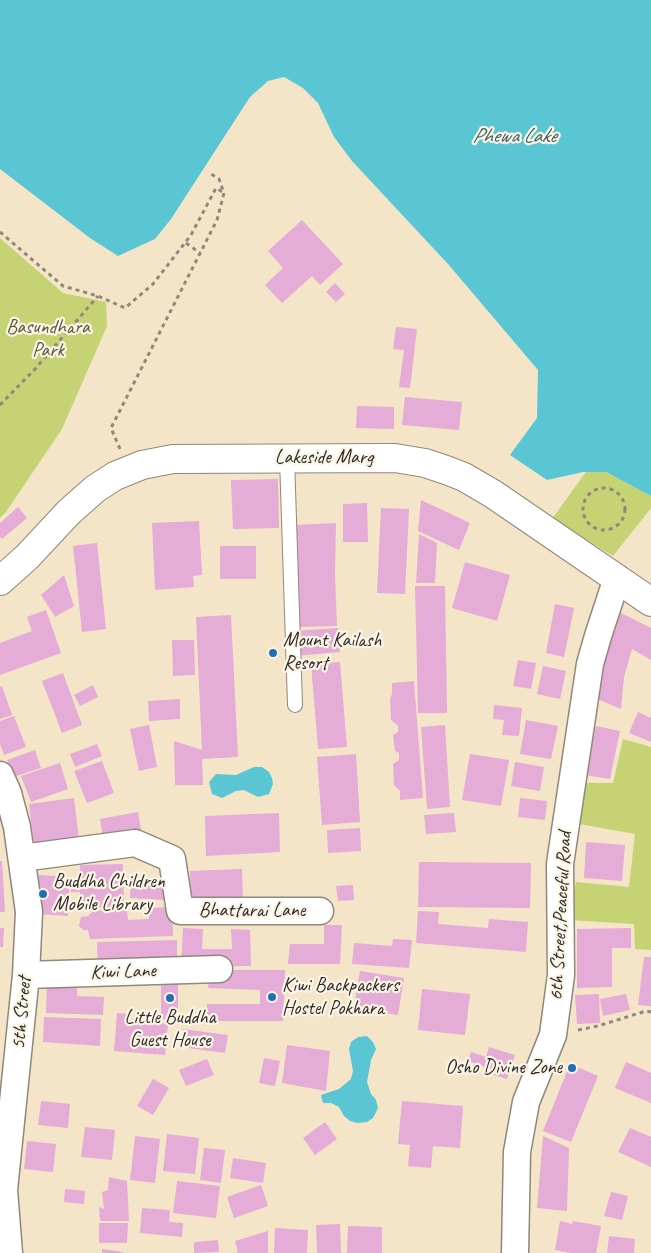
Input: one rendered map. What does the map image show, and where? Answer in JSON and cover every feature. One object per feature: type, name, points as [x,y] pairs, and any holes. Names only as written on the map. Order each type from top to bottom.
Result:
[{"type":"main road","name":"Lakeside Marg","points":[[0,581],[28,557],[69,512],[94,489],[115,476],[142,465],[173,459],[395,458],[425,463],[464,477],[493,494],[651,602]]},
{"type":"street","name":"6th Street,Peaceful Road","points":[[515,1253],[516,1152],[526,1102],[553,1036],[561,976],[559,924],[560,864],[590,664],[617,578]]},
{"type":"street","name":"5th Street","points":[[0,775],[8,793],[17,827],[29,912],[26,975],[4,1190],[9,1253]]},
{"type":"street","name":"Bhattarai Lane","points":[[22,858],[135,843],[172,859],[180,911],[320,911]]},
{"type":"street","name":"Kiwi Lane","points":[[26,975],[219,969]]},
{"type":"lane","points":[[288,458],[295,705]]},
{"type":"path","points":[[129,470],[111,428],[217,220],[224,193],[219,179],[208,172]]},
{"type":"path","points":[[0,232],[64,286],[98,296],[125,308],[154,284],[186,243],[216,188],[224,193]]},
{"type":"path","points":[[186,243],[200,253]]},
{"type":"path","points":[[0,405],[35,369],[98,296]]},
{"type":"path","points":[[600,489],[613,490],[623,499],[625,505],[623,519],[613,529],[606,530],[592,527],[584,515],[585,502],[588,496],[600,489]]},
{"type":"path","points":[[553,1036],[651,1012]]},
{"type":"green space","name":"Basundhara Park","points":[[0,238],[63,293],[106,302],[107,326],[62,429],[0,518]]},
{"type":"green space","points":[[586,472],[606,472],[651,496],[651,508],[613,556],[552,519]]},
{"type":"green space","points":[[623,739],[651,747],[651,950],[635,949],[634,924],[569,920],[576,882],[629,887],[635,834],[579,824],[584,783],[613,783]]},
{"type":"water","name":"Phewa Lake","points":[[0,0],[651,0],[651,496],[606,472],[583,472],[547,480],[510,455],[537,418],[538,370],[448,264],[352,161],[334,137],[318,103],[303,88],[284,77],[268,81],[250,97],[171,219],[155,239],[118,256],[90,238],[0,169]]},
{"type":"water","points":[[254,767],[262,767],[269,772],[273,784],[269,794],[258,797],[244,790],[236,791],[222,798],[212,794],[209,782],[216,774],[236,775]]},
{"type":"water","points":[[367,1036],[373,1042],[376,1049],[371,1060],[367,1082],[378,1108],[373,1118],[367,1122],[358,1123],[350,1121],[344,1116],[339,1107],[331,1103],[323,1103],[321,1095],[339,1089],[351,1079],[353,1071],[349,1049],[351,1042],[358,1037]]},
{"type":"building","points":[[302,220],[343,264],[320,285],[312,276],[282,303],[265,285],[283,268],[268,251]]},
{"type":"building","points":[[335,283],[345,294],[336,302],[326,292]]},
{"type":"building","points":[[396,327],[417,329],[410,388],[399,387],[404,350],[393,349]]},
{"type":"building","points":[[405,397],[462,402],[459,430],[402,425]]},
{"type":"building","points":[[357,406],[394,407],[394,429],[356,428]]},
{"type":"building","points":[[278,479],[279,528],[233,529],[231,480]]},
{"type":"building","points":[[421,500],[470,523],[459,550],[418,531]]},
{"type":"building","points":[[367,503],[368,542],[343,542],[343,504]]},
{"type":"building","points":[[18,507],[27,518],[2,539],[0,537],[0,523]]},
{"type":"building","points":[[381,508],[409,509],[405,594],[377,593]]},
{"type":"building","points":[[199,521],[202,575],[193,576],[194,587],[155,590],[152,523]]},
{"type":"building","points":[[336,523],[335,575],[337,626],[299,627],[294,525]]},
{"type":"building","points":[[419,534],[437,543],[435,583],[416,583]]},
{"type":"building","points":[[97,543],[106,629],[82,632],[73,546]]},
{"type":"building","points":[[220,546],[256,546],[256,579],[220,579]]},
{"type":"building","points":[[465,562],[510,575],[497,621],[452,608]]},
{"type":"building","points":[[64,575],[74,606],[55,617],[41,595]]},
{"type":"building","points":[[415,586],[445,586],[447,713],[418,713]]},
{"type":"building","points":[[555,604],[574,608],[564,657],[546,653]]},
{"type":"building","points":[[46,610],[61,653],[0,675],[0,643],[32,631],[27,617]]},
{"type":"building","points":[[615,610],[651,628],[651,660],[632,649],[624,677],[621,709],[595,698]]},
{"type":"building","points":[[231,615],[238,757],[202,759],[203,785],[175,785],[174,741],[202,750],[196,617]]},
{"type":"building","points":[[338,628],[340,652],[296,656],[294,631]]},
{"type":"building","points":[[172,640],[194,640],[195,675],[173,676]]},
{"type":"building","points":[[518,660],[536,663],[531,689],[513,686]]},
{"type":"building","points":[[340,662],[347,747],[318,749],[311,664]]},
{"type":"building","points":[[543,666],[566,671],[560,699],[537,694]]},
{"type":"building","points":[[63,673],[82,725],[62,733],[42,681]]},
{"type":"building","points":[[414,681],[423,798],[400,800],[400,791],[394,785],[393,764],[399,760],[399,753],[395,751],[393,735],[398,732],[398,726],[391,720],[390,699],[392,683]]},
{"type":"building","points":[[93,685],[98,697],[80,706],[74,695]]},
{"type":"building","points":[[2,686],[12,715],[0,719],[0,687]]},
{"type":"building","points":[[180,699],[180,719],[149,721],[148,701]]},
{"type":"building","points":[[494,705],[522,708],[519,736],[502,735],[504,720],[493,719]]},
{"type":"building","points":[[638,712],[651,718],[651,742],[629,733]]},
{"type":"building","points":[[14,716],[26,747],[4,755],[0,744],[0,721]]},
{"type":"building","points":[[526,720],[558,726],[551,759],[520,754]]},
{"type":"building","points":[[149,725],[157,767],[139,771],[130,729]]},
{"type":"building","points":[[445,725],[450,807],[427,809],[421,727]]},
{"type":"building","points":[[596,726],[620,731],[610,779],[585,775]]},
{"type":"building","points":[[97,744],[102,756],[75,767],[70,754]]},
{"type":"building","points":[[35,750],[41,768],[13,777],[7,760]]},
{"type":"building","points":[[356,754],[360,822],[322,825],[317,757]]},
{"type":"building","points":[[470,754],[509,760],[501,806],[462,800]]},
{"type":"building","points":[[102,761],[114,793],[87,803],[74,771]]},
{"type":"building","points":[[515,762],[544,767],[540,791],[511,786]]},
{"type":"building","points":[[60,763],[68,789],[31,802],[21,776]]},
{"type":"building","points":[[74,798],[80,848],[35,853],[29,804]]},
{"type":"building","points":[[520,798],[547,801],[545,820],[518,817]]},
{"type":"building","points":[[138,812],[141,830],[103,837],[100,819]]},
{"type":"building","points":[[279,813],[280,852],[206,856],[205,816]]},
{"type":"building","points":[[454,813],[456,832],[426,834],[424,815]]},
{"type":"building","points":[[360,828],[361,851],[328,853],[327,830]]},
{"type":"building","points":[[586,842],[625,845],[622,881],[584,878]]},
{"type":"building","points":[[0,861],[2,861],[5,912],[0,912]]},
{"type":"building","points":[[419,862],[531,863],[530,908],[418,907]]},
{"type":"building","points":[[123,864],[124,907],[80,908],[80,892],[71,892],[71,882],[80,882],[80,865]]},
{"type":"building","points":[[242,869],[243,900],[191,902],[190,871]]},
{"type":"building","points":[[39,875],[70,877],[68,916],[37,914]]},
{"type":"building","points":[[131,878],[167,880],[166,900],[130,898]]},
{"type":"building","points":[[353,885],[354,900],[338,901],[336,886]]},
{"type":"building","points":[[172,907],[173,936],[90,939],[88,930],[83,930],[79,926],[81,917],[88,916],[93,911],[127,909],[128,920],[149,919],[149,908]]},
{"type":"building","points":[[418,911],[439,912],[438,924],[488,928],[489,919],[528,922],[526,952],[416,943]]},
{"type":"building","points":[[324,925],[342,925],[340,964],[288,964],[290,944],[324,944]]},
{"type":"building","points":[[0,928],[4,928],[3,947],[0,947]]},
{"type":"building","points":[[183,928],[203,929],[202,949],[232,949],[231,929],[250,930],[251,966],[181,967]]},
{"type":"building","points":[[631,928],[631,948],[612,948],[612,987],[577,988],[577,929]]},
{"type":"building","points":[[393,939],[412,940],[409,968],[352,964],[354,943],[392,946]]},
{"type":"building","points":[[177,940],[177,969],[98,970],[97,942]]},
{"type":"building","points":[[644,957],[651,957],[651,1006],[638,1005]]},
{"type":"building","name":"Kiwi Backpackers Hostel Pokhara","points":[[210,970],[285,970],[283,1021],[206,1021],[207,1004],[260,1004],[260,990],[208,988]]},
{"type":"building","points":[[360,971],[404,978],[398,1015],[354,1008]]},
{"type":"building","name":"Little Buddha Guest House","points":[[161,976],[178,976],[178,1020],[161,1019]]},
{"type":"building","points":[[47,979],[77,980],[77,996],[104,997],[103,1015],[46,1013]]},
{"type":"building","points":[[422,989],[470,994],[465,1035],[418,1030]]},
{"type":"building","points":[[599,994],[600,1023],[577,1024],[575,995]]},
{"type":"building","points":[[626,994],[630,1010],[603,1016],[600,999]]},
{"type":"building","points":[[117,1013],[129,1014],[129,1020],[168,1024],[165,1055],[114,1051]]},
{"type":"building","points":[[44,1017],[101,1019],[100,1046],[43,1042]]},
{"type":"building","points":[[183,1029],[228,1035],[225,1053],[181,1047]]},
{"type":"building","points":[[287,1045],[330,1051],[326,1091],[282,1083]]},
{"type":"building","points":[[489,1047],[515,1055],[507,1079],[484,1072],[485,1067],[468,1061],[471,1052],[486,1057]]},
{"type":"building","points":[[264,1058],[280,1061],[275,1086],[259,1083]]},
{"type":"building","points":[[207,1059],[214,1075],[186,1086],[179,1070]]},
{"type":"building","points":[[626,1062],[651,1073],[651,1103],[615,1088]]},
{"type":"building","points":[[570,1064],[598,1076],[571,1142],[543,1131]]},
{"type":"building","points":[[153,1079],[169,1088],[153,1115],[137,1106]]},
{"type":"building","points":[[41,1101],[70,1104],[68,1128],[38,1125]]},
{"type":"building","points":[[402,1101],[463,1106],[460,1148],[433,1146],[431,1168],[408,1166],[410,1145],[398,1144]]},
{"type":"building","points":[[325,1122],[337,1139],[315,1155],[303,1138]]},
{"type":"building","points":[[85,1127],[115,1130],[112,1160],[81,1157]]},
{"type":"building","points":[[630,1128],[651,1137],[651,1167],[618,1152]]},
{"type":"building","points":[[167,1134],[199,1138],[195,1174],[163,1171]]},
{"type":"building","points":[[135,1136],[160,1139],[155,1183],[130,1180]]},
{"type":"building","points":[[543,1136],[569,1148],[567,1211],[537,1208]]},
{"type":"building","points":[[27,1141],[56,1144],[53,1172],[24,1169]]},
{"type":"building","points":[[204,1148],[225,1150],[221,1183],[200,1180]]},
{"type":"building","points":[[233,1158],[266,1163],[263,1183],[230,1178]]},
{"type":"building","points":[[109,1177],[127,1181],[129,1221],[100,1221],[99,1207],[104,1209],[102,1192],[108,1190]]},
{"type":"building","points":[[177,1181],[220,1186],[216,1218],[173,1213]]},
{"type":"building","points":[[261,1185],[268,1206],[234,1218],[227,1197]]},
{"type":"building","points":[[65,1189],[85,1191],[84,1204],[64,1202]]},
{"type":"building","points":[[611,1192],[628,1196],[622,1220],[604,1216]]},
{"type":"building","points":[[142,1208],[170,1210],[169,1222],[183,1223],[182,1237],[140,1233]]},
{"type":"building","points":[[560,1221],[572,1224],[573,1221],[601,1226],[596,1253],[571,1253],[555,1250]]},
{"type":"building","points":[[99,1223],[128,1223],[127,1243],[99,1243]]},
{"type":"building","points":[[340,1224],[341,1253],[317,1253],[316,1225]]},
{"type":"building","points":[[348,1226],[382,1227],[382,1253],[347,1253]]},
{"type":"building","points":[[275,1228],[308,1230],[307,1253],[274,1253]]},
{"type":"building","points":[[268,1231],[268,1253],[238,1253],[235,1241]]},
{"type":"building","points":[[609,1236],[635,1239],[634,1253],[607,1253]]},
{"type":"building","points":[[218,1240],[219,1252],[194,1253],[194,1242]]},
{"type":"building","points":[[102,1249],[123,1252],[123,1253],[102,1253]]},
{"type":"place","name":"Mount Kailash Resort","points":[[273,653]]},
{"type":"place","name":"Buddha Children Mobile Library","points":[[43,894]]},
{"type":"place","name":"Kiwi Backpackers Hostel Pokhara","points":[[272,997]]},
{"type":"place","name":"Little Buddha Guest House","points":[[170,998]]},
{"type":"place","name":"Osho Divine Zone","points":[[572,1068]]}]
